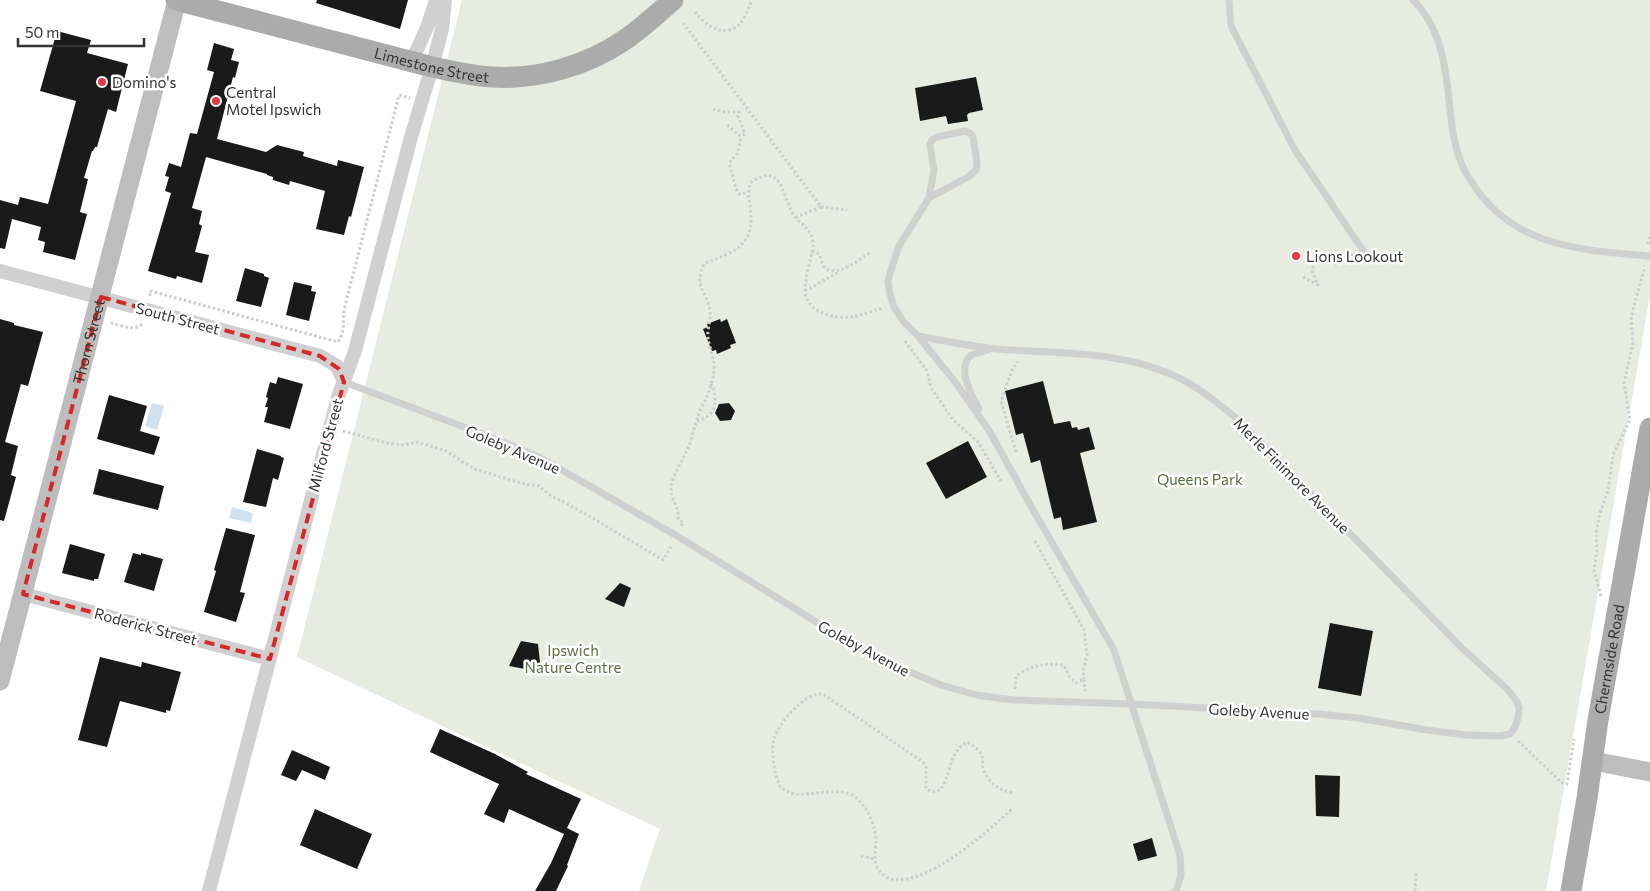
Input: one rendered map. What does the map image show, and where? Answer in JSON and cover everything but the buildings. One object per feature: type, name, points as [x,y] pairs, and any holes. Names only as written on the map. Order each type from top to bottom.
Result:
[{"type":"main road","name":"Limestone Street","points":[[177,0],[432,67],[457,73],[495,77],[516,77],[557,70],[602,54],[640,29],[673,0]]},
{"type":"main road","name":"Thorn Street","points":[[0,681],[177,0]]},
{"type":"main road","name":"Chermside Road","points":[[1571,891],[1598,720],[1650,428]]},
{"type":"main road","points":[[1593,761],[1650,772]]},
{"type":"street","points":[[412,62],[428,25],[436,0]]},
{"type":"street","name":"Milford Street","points":[[209,891],[338,396],[355,351],[411,137],[442,30],[445,0]]},
{"type":"street","name":"South Street","points":[[0,271],[320,356],[337,366],[344,382]]},
{"type":"street","name":"Roderick Street","points":[[23,594],[270,658]]},
{"type":"lane","points":[[1229,0],[1231,26],[1295,150],[1364,252]]},
{"type":"lane","points":[[1413,0],[1434,30],[1444,58],[1453,132],[1464,167],[1487,202],[1499,215],[1521,231],[1545,240],[1601,252],[1648,256]]},
{"type":"lane","points":[[918,336],[903,321],[894,307],[889,287],[890,273],[899,246],[929,198],[934,170],[930,145],[932,140],[937,137],[965,131],[970,133],[973,137],[977,163],[976,170],[968,177],[929,198]]},
{"type":"lane","name":"Merle Finimore Avenue","points":[[918,336],[996,349],[1103,355],[1126,359],[1174,375],[1193,386],[1241,422],[1462,648],[1508,690],[1519,708],[1515,727],[1510,734]]},
{"type":"lane","name":"Merle Finimore Avenue","points":[[918,336],[956,383],[990,432]]},
{"type":"lane","name":"Merle Finimore Avenue","points":[[996,349],[977,352],[971,355],[966,362],[964,371],[966,380],[990,432],[1114,650],[1180,854],[1181,875],[1176,891]]},
{"type":"lane","name":"Goleby Avenue","points":[[344,382],[539,457],[677,536],[852,644],[911,674],[976,695],[1014,700],[1318,714],[1358,718],[1466,735],[1500,736],[1510,734]]},
{"type":"path","points":[[695,12],[703,22],[712,28],[726,31],[736,27],[743,19],[752,0]]},
{"type":"path","points":[[683,23],[821,208]]},
{"type":"path","points":[[150,291],[338,342],[344,330],[345,306],[399,95]]},
{"type":"path","points":[[713,108],[725,112],[739,112],[738,116],[746,134],[741,136]]},
{"type":"path","points":[[727,125],[741,136]]},
{"type":"path","points":[[741,136],[738,153],[729,163],[732,180],[739,194],[748,193]]},
{"type":"path","points":[[330,427],[387,443],[404,445],[417,442],[446,451],[474,469],[524,484],[539,486],[550,495],[663,560],[683,522],[678,519],[679,512],[673,503],[670,493],[673,480],[688,448],[711,383],[714,363],[708,336],[710,312],[699,283],[700,272],[704,264],[729,254],[746,239],[752,220],[748,193],[750,183],[765,175],[774,178],[782,185],[788,203],[796,217],[809,230],[814,243],[808,263],[805,291],[807,300],[813,308],[838,318],[850,318],[881,308],[894,307]]},
{"type":"path","points":[[796,217],[821,208],[847,210]]},
{"type":"path","points":[[1601,603],[1594,571],[1597,551],[1596,533],[1600,513],[1608,490],[1613,455],[1630,420],[1624,383],[1633,343],[1631,317],[1648,256],[1650,236]]},
{"type":"path","points":[[812,251],[819,254],[823,266],[827,270],[840,272]]},
{"type":"path","points":[[805,291],[871,252]]},
{"type":"path","points":[[1302,277],[1318,286],[1312,271],[1315,262],[1335,264],[1364,252]]},
{"type":"path","points":[[881,308],[887,316]]},
{"type":"path","points":[[110,323],[138,328],[144,322]]},
{"type":"path","points":[[904,340],[926,371],[932,388],[954,421],[978,442],[1004,485]]},
{"type":"path","points":[[1019,461],[1001,400],[1022,350]]},
{"type":"path","points":[[697,421],[703,420],[714,408],[716,391],[711,383]]},
{"type":"path","points":[[1032,535],[1084,630],[1087,654],[1083,671],[1086,702]]},
{"type":"path","points":[[1014,700],[1016,676],[1035,665],[1064,665],[1069,676],[1076,683],[1084,680]]},
{"type":"path","points":[[908,883],[893,882],[882,874],[877,866],[876,838],[873,823],[856,798],[846,792],[795,794],[781,788],[777,780],[773,756],[774,740],[792,712],[806,698],[816,693],[828,697],[923,762],[926,768],[926,789],[932,792],[940,790],[945,783],[952,757],[960,746],[966,742],[976,748],[982,756],[983,766],[989,781],[998,788],[1012,793]]},
{"type":"path","points":[[1510,734],[1562,783],[1566,784],[1575,737]]},
{"type":"path","points":[[953,864],[1013,808]]},
{"type":"path","points":[[861,856],[876,859]]},
{"type":"path","points":[[924,879],[941,870]]},
{"type":"path","points":[[1415,891],[1416,873]]},
{"type":"highlighted area","points":[[101,297],[320,356],[339,369],[344,382],[270,659],[23,594]]},
{"type":"green space","name":"Queens Park","points":[[462,0],[1650,0],[1650,295],[1546,891],[639,891],[660,829],[297,657]]},
{"type":"water","points":[[152,403],[164,406],[157,430],[145,426]]},
{"type":"water","points":[[232,507],[253,513],[251,523],[229,518]]},
{"type":"place","name":"Domino's","points":[[102,82]]},
{"type":"place","name":"Central Motel Ipswich","points":[[216,101]]},
{"type":"place","name":"Lions Lookout","points":[[1296,256]]},
{"type":"park label","name":"Ipswich Nature Centre","points":[[573,658]]}]
